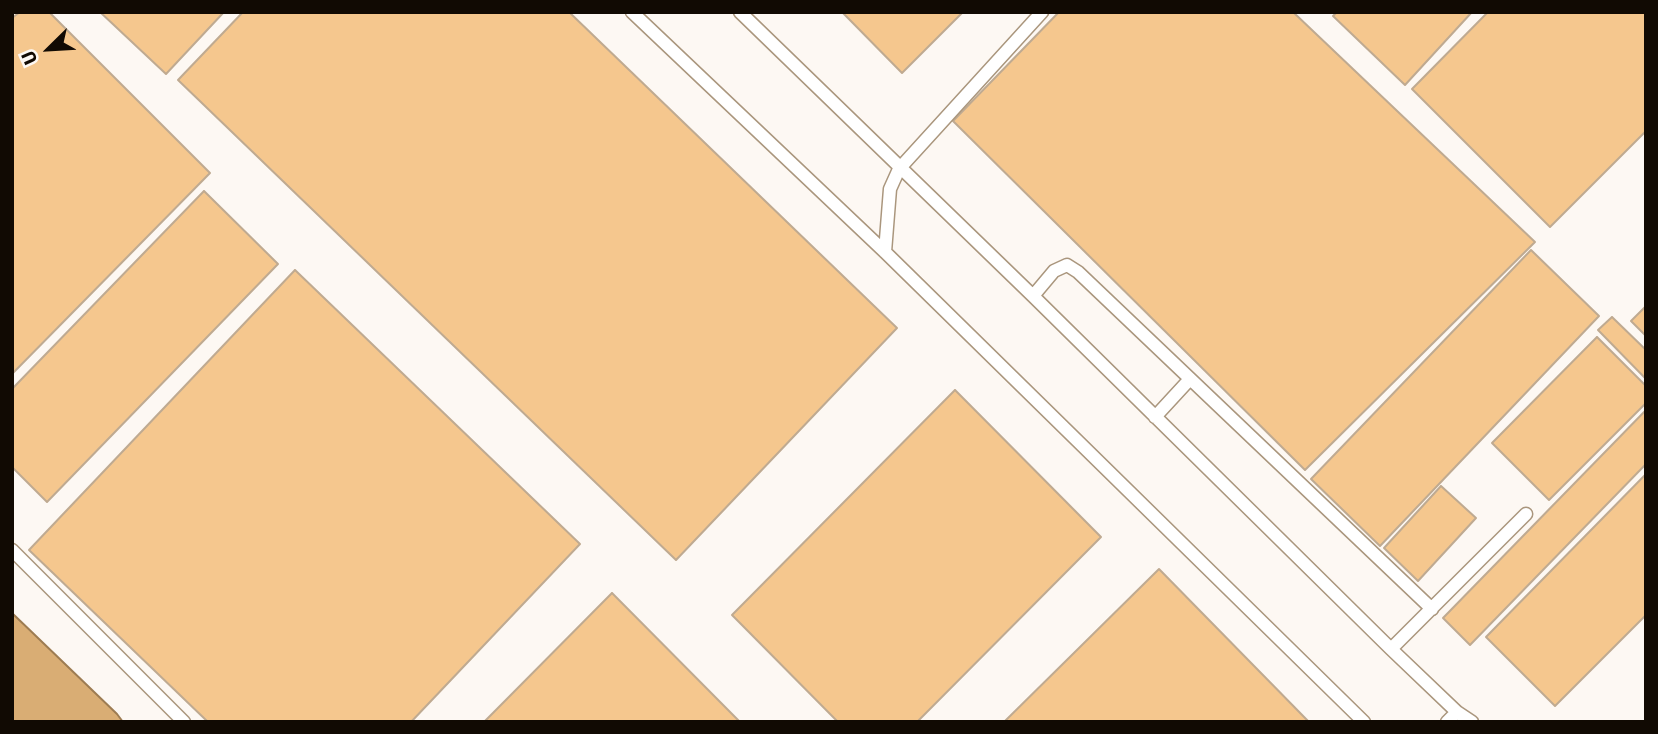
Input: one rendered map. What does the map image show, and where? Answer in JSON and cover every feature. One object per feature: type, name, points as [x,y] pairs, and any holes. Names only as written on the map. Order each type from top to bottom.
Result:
[{"type":"lane","points":[[632,12],[885,251],[1364,722]]},
{"type":"lane","points":[[740,12],[1391,649],[1457,712],[1472,722]]},
{"type":"lane","points":[[885,251],[890,189],[899,169],[1042,12]]},
{"type":"lane","points":[[1032,296],[1054,271],[1067,265],[1078,272],[1432,609]]},
{"type":"lane","points":[[1155,417],[1190,379]]},
{"type":"lane","points":[[1391,649],[1526,514]]},
{"type":"lane","points":[[12,550],[184,722]]},
{"type":"lane","points":[[1447,722],[1457,712]]},
{"type":"shaded area","points":[[12,613],[117,714],[123,722],[12,722]]},
{"type":"building","points":[[20,12],[49,12],[210,173],[12,374],[12,18]]},
{"type":"building","points":[[100,12],[224,12],[166,74]]},
{"type":"building","points":[[243,12],[569,12],[897,328],[676,560],[178,80]]},
{"type":"building","points":[[842,12],[963,12],[902,73]]},
{"type":"building","points":[[1059,12],[1293,12],[1535,242],[1305,470],[953,121]]},
{"type":"building","points":[[1337,12],[1472,12],[1405,85],[1333,16]]},
{"type":"building","points":[[1488,12],[1646,12],[1646,131],[1550,227],[1412,89]]},
{"type":"building","points":[[204,191],[278,264],[47,502],[12,467],[12,389]]},
{"type":"building","points":[[1531,250],[1599,316],[1380,546],[1311,479]]},
{"type":"building","points":[[295,270],[580,544],[411,722],[208,722],[29,550]]},
{"type":"building","points":[[1646,306],[1646,336],[1631,321]]},
{"type":"building","points":[[1612,317],[1646,350],[1646,379],[1598,330]]},
{"type":"building","points":[[1597,337],[1646,386],[1646,403],[1549,500],[1492,443]]},
{"type":"building","points":[[955,390],[1101,537],[917,722],[838,722],[732,615]]},
{"type":"building","points":[[1646,410],[1646,464],[1470,645],[1443,618]]},
{"type":"building","points":[[1646,474],[1646,615],[1555,706],[1486,637]]},
{"type":"building","points":[[1441,486],[1476,518],[1418,581],[1384,548]]},
{"type":"building","points":[[1159,569],[1309,722],[1004,722]]},
{"type":"building","points":[[612,593],[740,722],[484,722]]}]
